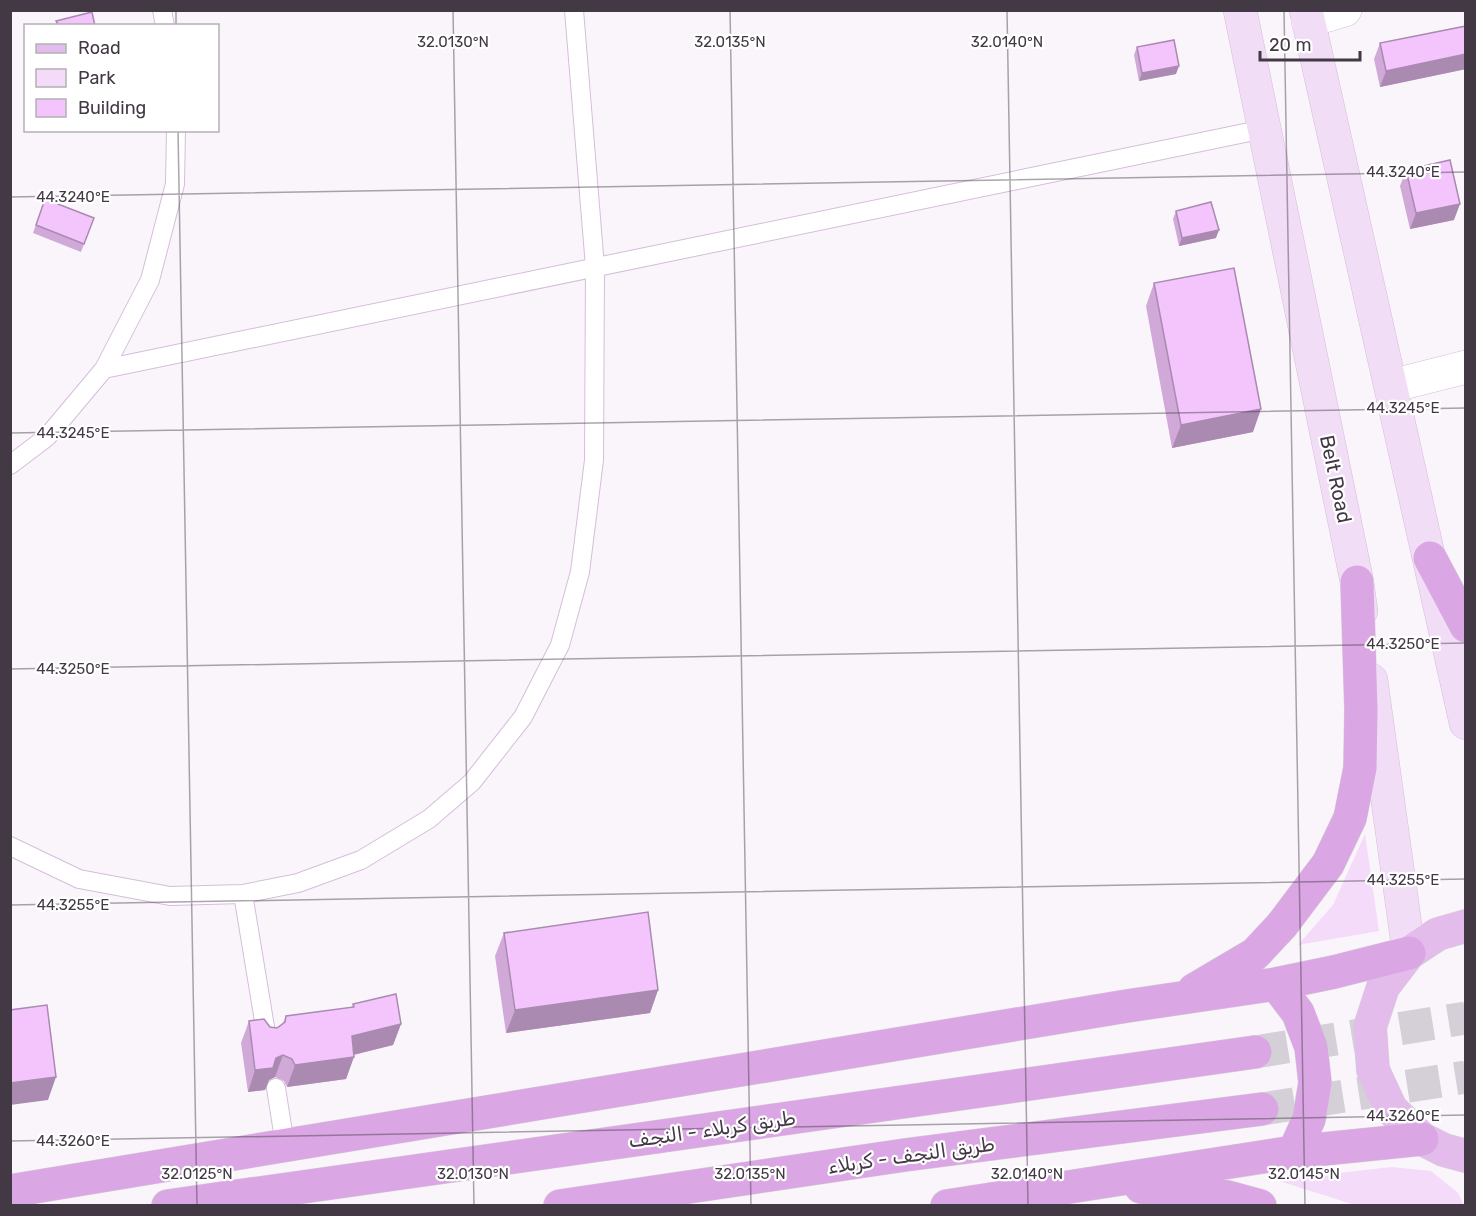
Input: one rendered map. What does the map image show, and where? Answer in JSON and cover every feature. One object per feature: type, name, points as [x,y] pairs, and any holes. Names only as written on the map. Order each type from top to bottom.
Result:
[{"type":"highway","points":[[1430,558],[1466,626]]},
{"type":"highway","points":[[1177,1000],[1255,954],[1282,925],[1329,864],[1350,818],[1360,768],[1361,710],[1357,582]]},
{"type":"highway","points":[[10,1191],[1127,1006],[1276,984],[1409,953]]},
{"type":"highway","points":[[1276,984],[1298,1012],[1311,1047],[1315,1083],[1309,1119],[1294,1152]]},
{"type":"highway","name":"طريق کربلاء - النجف","points":[[168,1206],[1255,1053]]},
{"type":"highway","name":"طريق النجف - کربلاء","points":[[560,1206],[905,1155],[1262,1109]]},
{"type":"highway","points":[[947,1206],[1294,1152],[1422,1139]]},
{"type":"highway","points":[[1100,1182],[1227,1197],[1260,1206]]},
{"type":"main road","name":"Belt Road","points":[[1240,10],[1357,582],[1409,953]]},
{"type":"main road","points":[[1307,16],[1466,723]]},
{"type":"main road","points":[[1466,926],[1438,934],[1409,953],[1383,987],[1370,1027],[1373,1070],[1391,1109],[1422,1139],[1444,1150],[1466,1156]]},
{"type":"street","points":[[1307,16],[1345,10]]},
{"type":"street","points":[[1391,386],[1466,367]]},
{"type":"lane","points":[[10,846],[79,879],[170,896],[243,894],[298,883],[361,860],[429,819],[472,782],[523,717],[560,645],[580,572],[594,460],[595,267],[574,10]]},
{"type":"lane","points":[[104,369],[1264,129]]},
{"type":"lane","points":[[10,465],[47,436],[104,369],[150,280],[175,184],[176,132]]},
{"type":"lane","points":[[243,894],[267,1039]]},
{"type":"lane","points":[[276,1088],[285,1145]]},
{"type":"green space","points":[[1365,834],[1379,931],[1298,945],[1333,905]]},
{"type":"green space","points":[[1392,1167],[1431,1171],[1458,1193],[1464,1205],[1355,1205],[1276,1180]]},
{"type":"building","points":[[92,12],[95,24],[58,24],[56,21]]},
{"type":"building","points":[[1466,26],[1466,54],[1386,71],[1380,43]]},
{"type":"building","points":[[1174,40],[1179,66],[1142,73],[1137,47]]},
{"type":"building","points":[[1450,160],[1460,204],[1416,213],[1406,170]]},
{"type":"building","points":[[45,199],[94,218],[84,244],[36,225]]},
{"type":"building","points":[[1211,202],[1219,230],[1182,238],[1176,211]]},
{"type":"building","points":[[1234,268],[1261,409],[1181,425],[1154,283]]},
{"type":"building","points":[[648,912],[658,990],[515,1010],[504,933]]},
{"type":"building","points":[[396,994],[401,1024],[352,1036],[354,1057],[295,1065],[292,1059],[283,1055],[276,1058],[273,1068],[255,1070],[249,1021],[264,1019],[270,1027],[277,1028],[285,1022],[286,1016],[354,1007],[353,1004]]},
{"type":"building","points":[[47,1005],[56,1077],[10,1083],[10,1010]]},
{"type":"tunnel","points":[[1255,1052],[1466,1018]]},
{"type":"tunnel","points":[[1262,1109],[1466,1077]]}]
